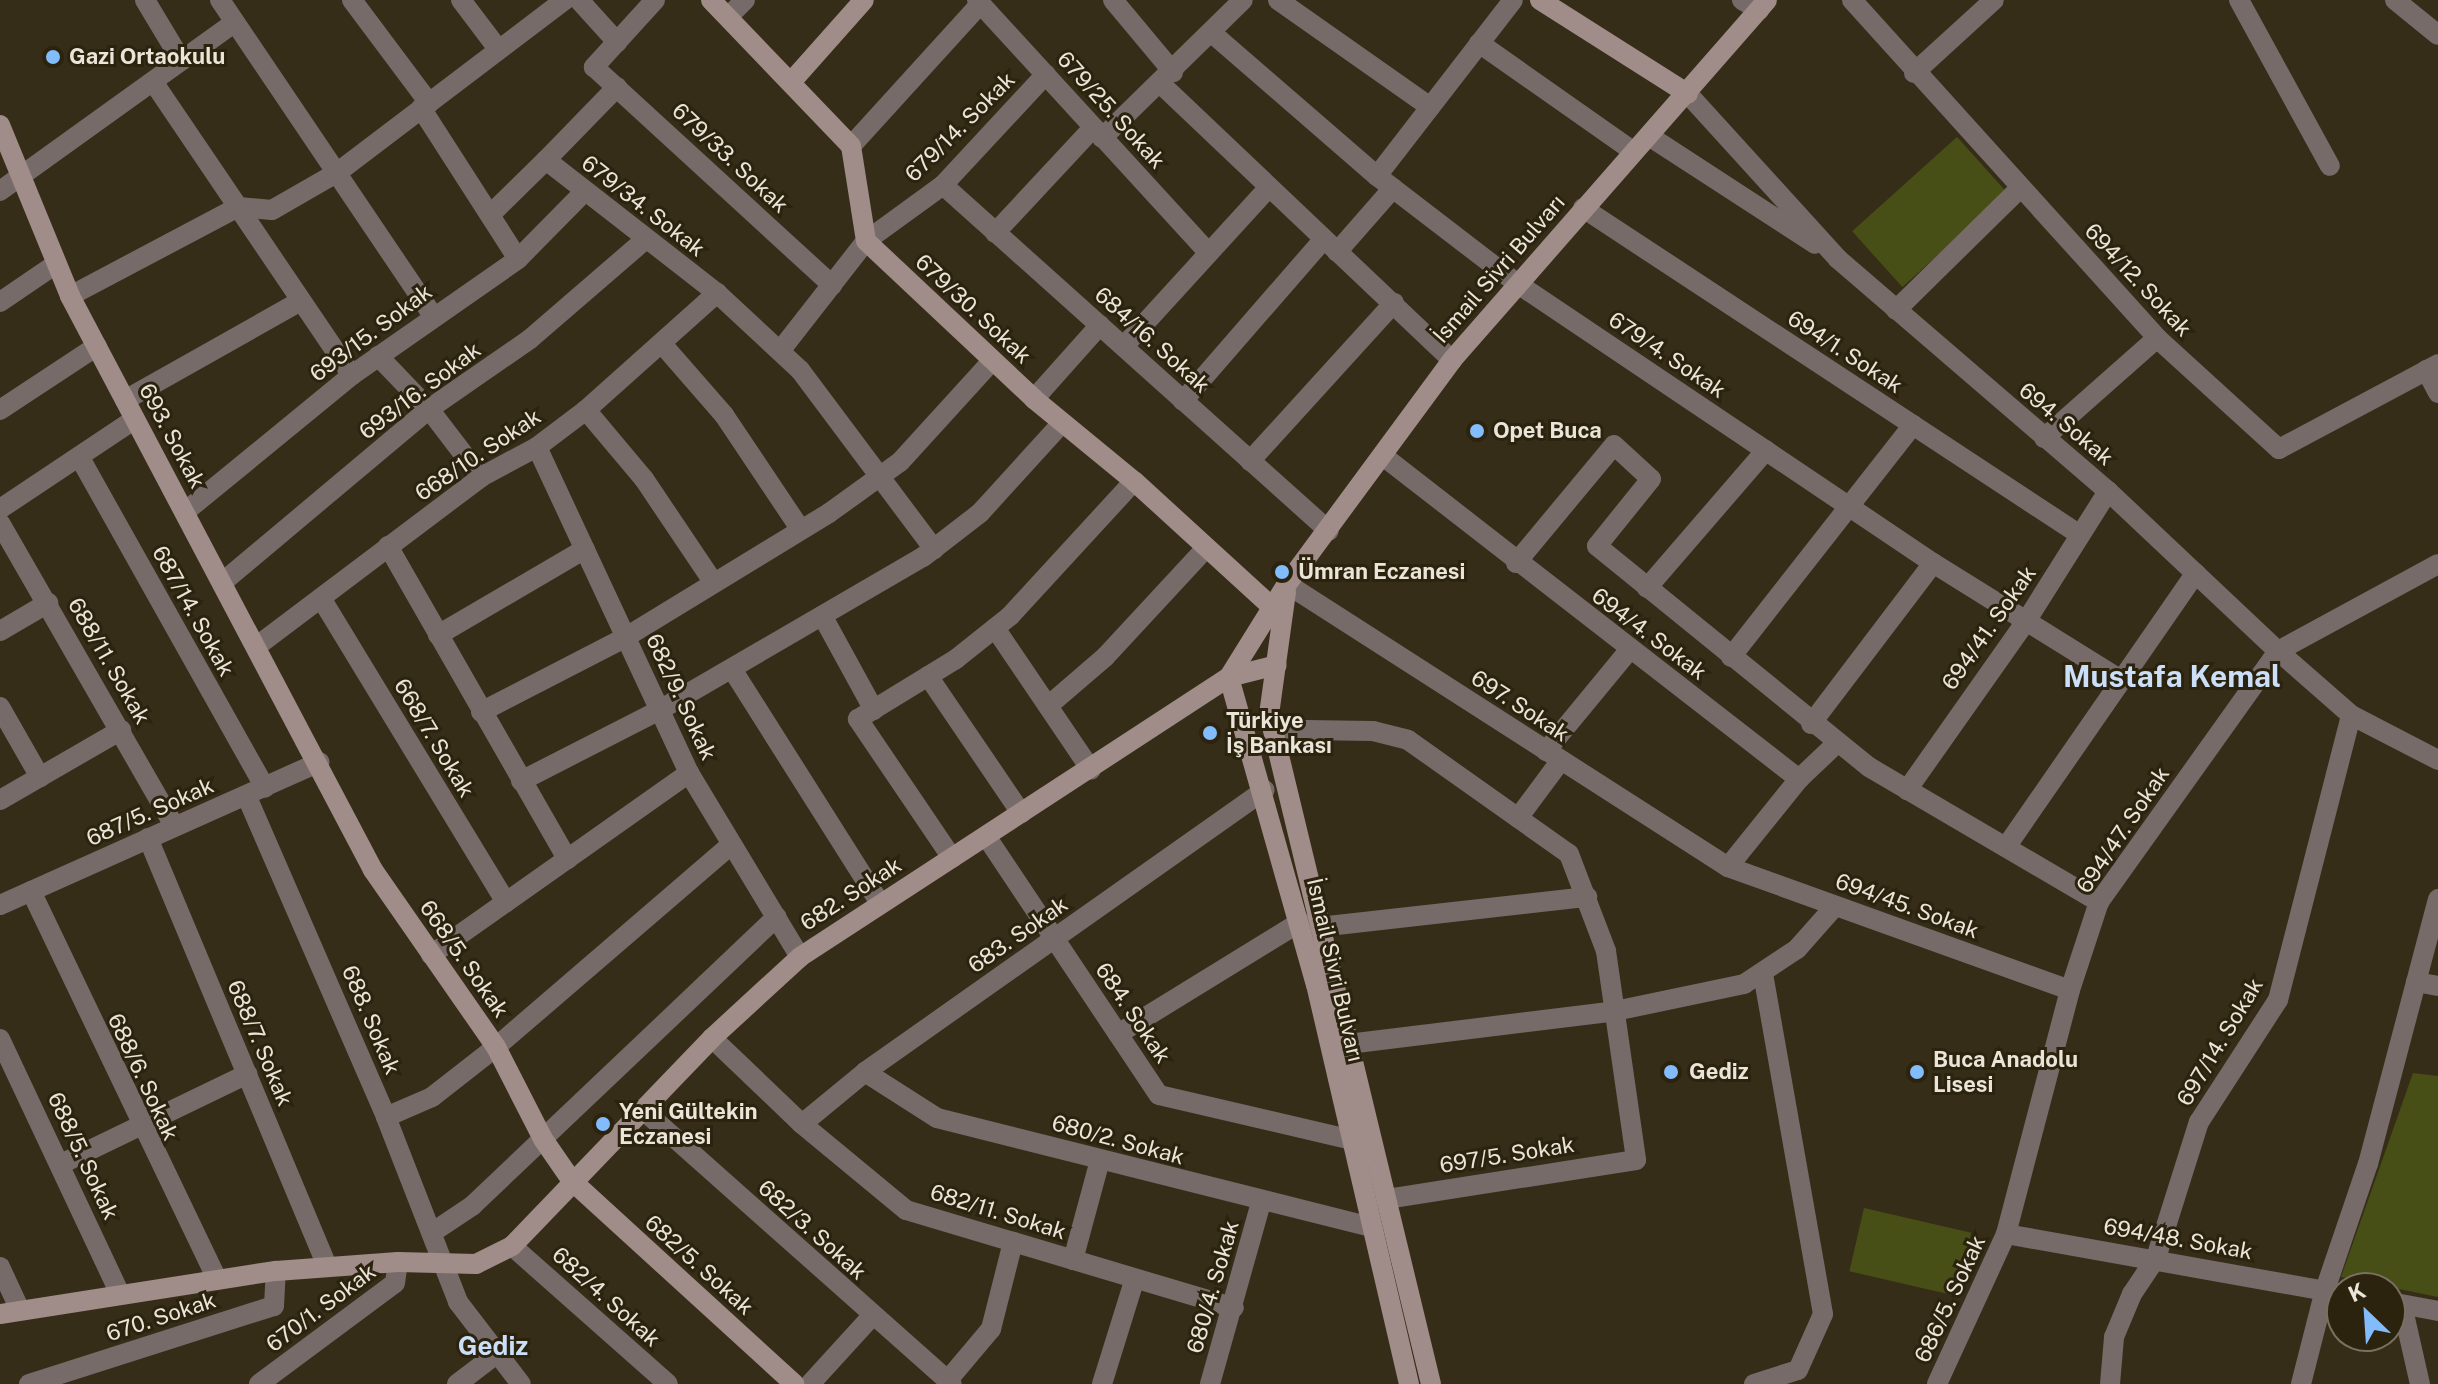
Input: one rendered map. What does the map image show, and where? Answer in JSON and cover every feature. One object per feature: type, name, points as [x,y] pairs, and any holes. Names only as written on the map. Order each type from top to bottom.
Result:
[{"type":"street","points":[[145,0],[181,60]]},
{"type":"street","points":[[220,0],[433,316]]},
{"type":"street","points":[[352,0],[425,106],[518,259]]},
{"type":"street","points":[[461,0],[498,49]]},
{"type":"street","points":[[70,296],[238,207],[272,210],[338,172],[565,0]]},
{"type":"street","points":[[579,0],[617,42],[655,0]]},
{"type":"street","points":[[711,0],[792,81],[851,146],[866,241]]},
{"type":"street","points":[[728,17],[745,0]]},
{"type":"street","points":[[792,81],[864,0]]},
{"type":"street","points":[[1113,0],[1168,78],[1269,187],[1452,360]]},
{"type":"street","points":[[995,233],[1097,134],[1168,78],[1243,0]]},
{"type":"street","points":[[1278,0],[1430,107]]},
{"type":"street","points":[[1183,401],[1330,246],[1385,182],[1430,107],[1513,0]]},
{"type":"street","points":[[1540,0],[1688,94]]},
{"type":"street","name":"694/12. Sokak","points":[[1852,0],[1914,73],[2157,338],[2279,449],[2432,367]]},
{"type":"street","points":[[1914,73],[1994,0]]},
{"type":"street","points":[[2239,0],[2330,166]]},
{"type":"street","points":[[2395,0],[2438,35]]},
{"type":"street","points":[[851,146],[979,2]]},
{"type":"street","name":"679/25. Sokak","points":[[979,2],[1209,253]]},
{"type":"street","name":"İsmail Sivri Bulvarı","points":[[1431,1384],[1348,1044],[1229,677],[1287,584],[1452,360],[1515,282],[1688,94],[1756,3]]},
{"type":"street","points":[[0,191],[235,22]]},
{"type":"street","name":"679/4. Sokak","points":[[1213,34],[1385,182],[1515,282],[1933,563],[2121,680]]},
{"type":"street","name":"679/33. Sokak","points":[[617,42],[594,67],[832,285]]},
{"type":"street","points":[[1479,43],[1634,152]]},
{"type":"street","name":"679/14. Sokak","points":[[780,351],[866,241],[943,185],[1046,74]]},
{"type":"street","points":[[154,83],[299,302],[352,375]]},
{"type":"street","name":"679/34. Sokak","points":[[617,87],[546,160],[583,193],[717,293],[780,351],[835,410],[879,477],[934,549]]},
{"type":"street","name":"694. Sokak","points":[[1688,94],[1838,259],[2108,491],[2278,651],[2351,715],[2438,760]]},
{"type":"street","name":"693. Sokak","points":[[0,125],[70,296],[319,762]]},
{"type":"street","points":[[1649,136],[1838,259]]},
{"type":"street","points":[[490,215],[546,160]]},
{"type":"street","name":"684/16. Sokak","points":[[943,185],[1329,531]]},
{"type":"street","points":[[1124,346],[1269,187]]},
{"type":"street","points":[[1896,310],[2020,188]]},
{"type":"street","name":"693/15. Sokak","points":[[186,511],[352,375],[518,259],[583,193]]},
{"type":"street","name":"694/1. Sokak","points":[[1583,208],[2080,535]]},
{"type":"street","name":"693/16. Sokak","points":[[224,581],[429,409],[530,339],[646,239]]},
{"type":"street","name":"679/30. Sokak","points":[[866,241],[1061,424],[1134,481],[1273,608]]},
{"type":"street","points":[[0,302],[56,264]]},
{"type":"street","name":"668/10. Sokak","points":[[257,646],[481,477],[537,447],[586,410],[663,345],[717,293]]},
{"type":"street","points":[[125,400],[299,302]]},
{"type":"street","points":[[1250,461],[1394,303]]},
{"type":"street","points":[[1034,399],[1100,325]]},
{"type":"street","points":[[2044,438],[2157,338]]},
{"type":"street","points":[[663,345],[724,415],[801,530]]},
{"type":"street","points":[[0,410],[97,346]]},
{"type":"street","points":[[378,356],[429,409],[481,477]]},
{"type":"street","points":[[481,712],[626,637],[801,530],[879,477],[925,438],[992,361]]},
{"type":"street","points":[[2432,367],[2438,393]]},
{"type":"street","points":[[586,410],[644,479],[714,583]]},
{"type":"street","points":[[0,509],[135,419]]},
{"type":"street","points":[[521,781],[658,711],[823,617],[934,549],[1003,491],[1061,424]]},
{"type":"street","points":[[1731,657],[1852,508],[1913,425]]},
{"type":"street","points":[[1516,563],[1614,445],[1651,479],[1597,546],[1837,743],[1907,790],[2099,902]]},
{"type":"street","name":"682/9. Sokak","points":[[537,447],[689,773],[800,957]]},
{"type":"street","points":[[1647,588],[1766,450]]},
{"type":"street","name":"694/4. Sokak","points":[[1383,456],[1516,563],[1799,779]]},
{"type":"street","name":"687/14. Sokak","points":[[80,458],[256,792]]},
{"type":"street","points":[[952,858],[858,719],[928,676],[995,628],[1134,481]]},
{"type":"street","name":"694/41. Sokak","points":[[1907,790],[2025,623],[2108,491]]},
{"type":"street","name":"688/11. Sokak","points":[[0,523],[173,824]]},
{"type":"street","points":[[388,546],[567,859]]},
{"type":"street","points":[[1048,706],[1105,657],[1206,548]]},
{"type":"street","points":[[438,635],[585,549]]},
{"type":"street","points":[[1811,724],[1933,563]]},
{"type":"street","name":"694/47. Sokak","points":[[2006,1234],[2070,990],[2099,902],[2278,651],[2438,564]]},
{"type":"street","points":[[2006,847],[2196,573]]},
{"type":"street","name":"İsmail Sivri Bulvarı","points":[[1287,584],[1269,714],[1348,1139],[1406,1383]]},
{"type":"street","name":"697. Sokak","points":[[1287,584],[1728,867]]},
{"type":"street","name":"668/7. Sokak","points":[[321,598],[506,902]]},
{"type":"street","points":[[0,631],[48,603]]},
{"type":"street","points":[[823,617],[874,710]]},
{"type":"street","points":[[995,628],[1091,770]]},
{"type":"street","points":[[1518,818],[1553,756],[1630,649]]},
{"type":"street","name":"682. Sokak","points":[[512,1246],[712,1038],[800,957],[1091,770],[1229,677],[1277,665]]},
{"type":"street","points":[[732,669],[880,903]]},
{"type":"street","points":[[928,676],[1021,813]]},
{"type":"street","points":[[0,707],[40,777]]},
{"type":"street","name":"697/14. Sokak","points":[[2110,1384],[2114,1337],[2132,1294],[2156,1258],[2199,1122],[2278,1000],[2351,715]]},
{"type":"street","points":[[0,800],[121,730]]},
{"type":"street","points":[[1275,738],[1306,730],[1373,731],[1408,740],[1569,854],[1606,951],[1615,1011]]},
{"type":"street","points":[[1728,867],[1799,779],[1837,743]]},
{"type":"street","name":"687/5. Sokak","points":[[1,903],[173,824],[256,792],[319,762]]},
{"type":"street","name":"668/5. Sokak","points":[[319,762],[373,870],[496,1047],[543,1139],[572,1181]]},
{"type":"street","points":[[431,955],[689,773]]},
{"type":"street","name":"683. Sokak","points":[[802,1124],[865,1072],[1265,790]]},
{"type":"street","name":"688. Sokak","points":[[256,792],[446,1264],[458,1302],[521,1384]]},
{"type":"street","name":"684. Sokak","points":[[986,836],[1159,1095],[1348,1139]]},
{"type":"street","name":"688/7. Sokak","points":[[148,838],[327,1266]]},
{"type":"street","points":[[386,1117],[432,1097],[496,1047],[732,844]]},
{"type":"street","name":"694/45. Sokak","points":[[1728,867],[2070,990]]},
{"type":"street","name":"688/6. Sokak","points":[[31,891],[140,1128],[217,1280]]},
{"type":"street","points":[[1118,1034],[1310,924],[1587,897]]},
{"type":"street","points":[[2338,1272],[2438,899]]},
{"type":"street","points":[[1348,1044],[1615,1011],[1744,984],[1797,949],[1835,906]]},
{"type":"street","points":[[433,1232],[472,1206],[777,917]]},
{"type":"street","points":[[1754,1384],[1798,1370],[1823,1314],[1763,972]]},
{"type":"street","points":[[2416,982],[2438,986]]},
{"type":"street","name":"697/5. Sokak","points":[[1386,1199],[1636,1160],[1615,1011]]},
{"type":"street","name":"682/11. Sokak","points":[[712,1038],[802,1124],[906,1210],[1134,1281],[1234,1308]]},
{"type":"street","name":"688/5. Sokak","points":[[0,1039],[120,1294]]},
{"type":"street","name":"680/2. Sokak","points":[[865,1072],[937,1118],[1261,1203],[1371,1227]]},
{"type":"street","points":[[61,1164],[247,1074]]},
{"type":"street","name":"682/3. Sokak","points":[[642,1109],[950,1382]]},
{"type":"street","points":[[1073,1260],[1100,1160]]},
{"type":"street","name":"682/5. Sokak","points":[[572,1181],[794,1384]]},
{"type":"street","name":"680/4. Sokak","points":[[1210,1384],[1234,1308],[1261,1203]]},
{"type":"street","name":"694/48. Sokak","points":[[2006,1234],[2156,1258],[2326,1291]]},
{"type":"street","name":"686/5. Sokak","points":[[1937,1384],[2006,1234]]},
{"type":"street","points":[[950,1382],[991,1329],[1013,1242]]},
{"type":"street","points":[[0,1267],[10,1312],[276,1271],[398,1262],[476,1264],[512,1246]]},
{"type":"street","name":"682/4. Sokak","points":[[512,1246],[668,1384]]},
{"type":"street","name":"670/1. Sokak","points":[[259,1384],[395,1283],[398,1262]]},
{"type":"street","name":"670. Sokak","points":[[29,1384],[274,1306],[276,1271]]},
{"type":"street","points":[[1102,1384],[1134,1281]]},
{"type":"street","points":[[2406,1306],[2438,1311]]},
{"type":"street","points":[[2301,1384],[2326,1312]]},
{"type":"street","points":[[810,1384],[872,1316]]},
{"type":"street","points":[[2406,1337],[2420,1384]]},
{"type":"street","points":[[457,1384],[499,1352]]},
{"type":"green space","points":[[1957,137],[2007,193],[1902,287],[1852,231]]},
{"type":"green space","points":[[2413,1073],[2438,1076],[2438,1297],[2406,1290],[2406,1272],[2343,1272]]},
{"type":"green space","points":[[1864,1208],[1971,1233],[1957,1296],[1849,1271]]},
{"type":"place","name":"Gazi Ortaokulu","points":[[53,57]]},
{"type":"place","name":"Opet Buca","points":[[1477,431]]},
{"type":"place","name":"Ümran Eczanesi","points":[[1282,572]]},
{"type":"place","name":"Türkiye İş Bankası","points":[[1210,733]]},
{"type":"place","name":"Gediz","points":[[1671,1072]]},
{"type":"place","name":"Buca Anadolu Lisesi","points":[[1917,1072]]},
{"type":"place","name":"Yeni Gültekin Eczanesi","points":[[603,1124]]},
{"type":"district","name":"Mustafa Kemal","points":[[2172,676]]},
{"type":"district","name":"Gediz","points":[[493,1346]]}]
